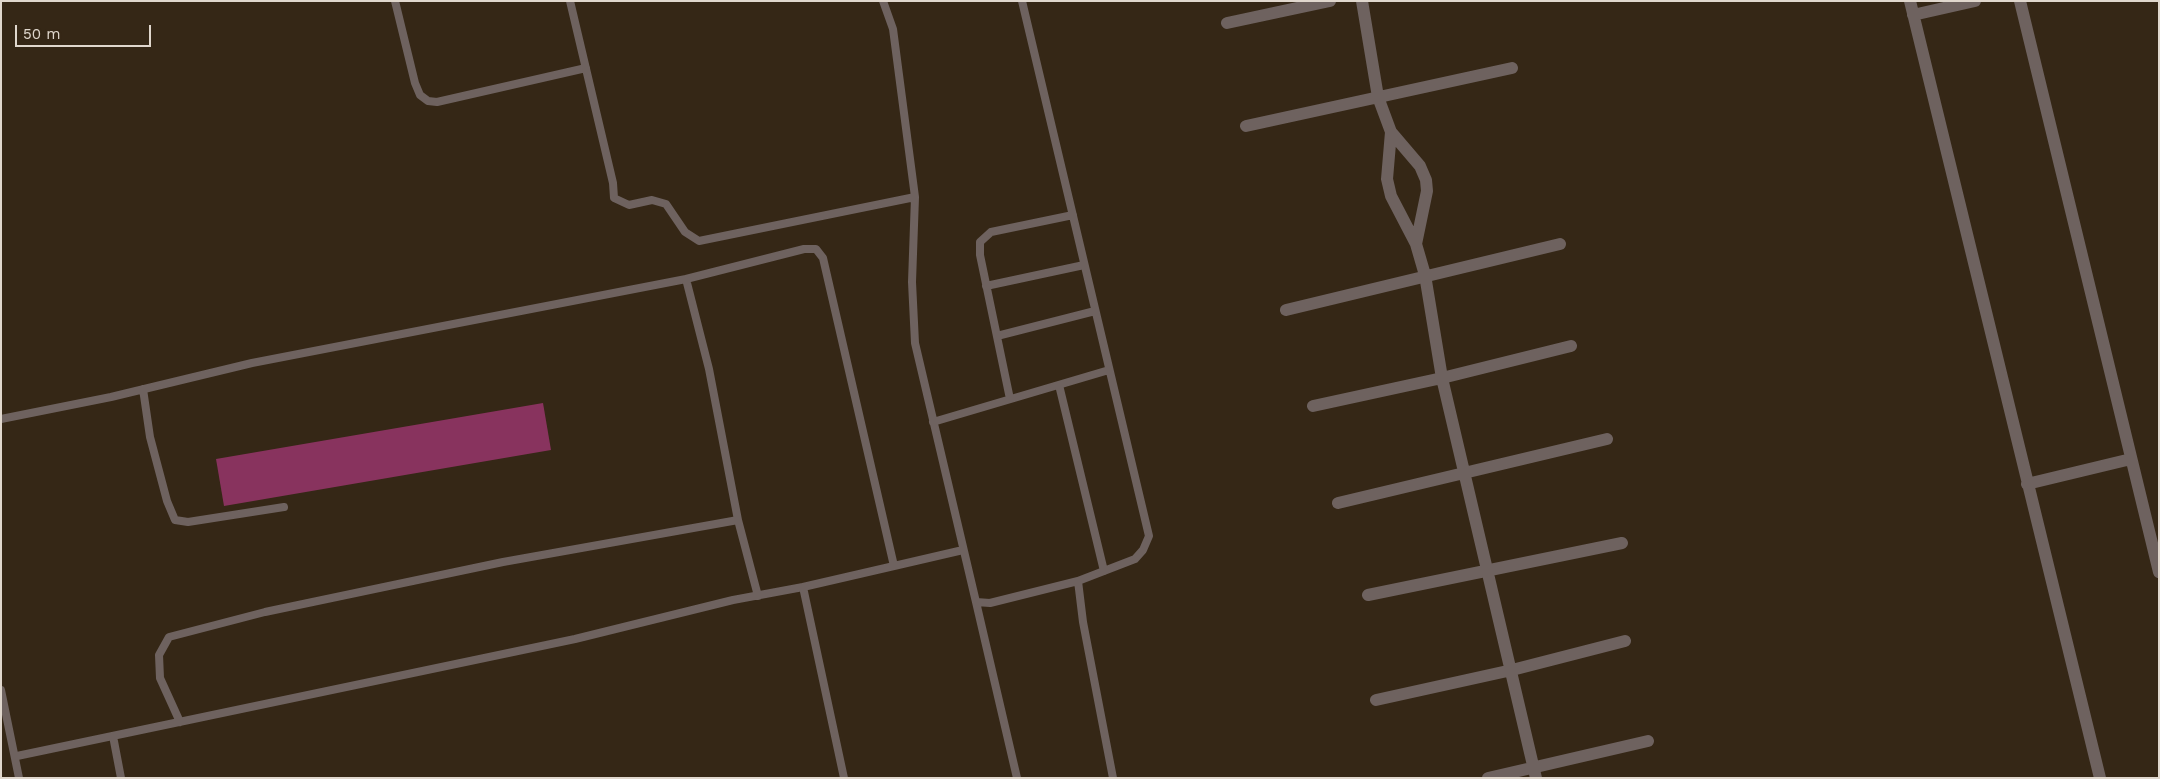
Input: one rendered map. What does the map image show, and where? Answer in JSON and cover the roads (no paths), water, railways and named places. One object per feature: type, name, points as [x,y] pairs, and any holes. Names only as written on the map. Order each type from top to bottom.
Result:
[{"type":"street","points":[[1227,23],[1330,1]]},
{"type":"street","points":[[1362,1],[1378,97],[1391,132],[1420,166],[1426,180],[1427,191],[1416,244]]},
{"type":"street","points":[[1910,1],[2100,778]]},
{"type":"street","points":[[1913,15],[1975,1]]},
{"type":"street","points":[[2020,1],[2159,572]]},
{"type":"street","points":[[1246,126],[1512,68]]},
{"type":"street","points":[[1391,132],[1387,179],[1390,196],[1416,244],[1425,275],[1442,378],[1535,773]]},
{"type":"street","points":[[1286,310],[1560,244]]},
{"type":"street","points":[[1313,406],[1442,378],[1571,346]]},
{"type":"street","points":[[1338,503],[1607,439]]},
{"type":"street","points":[[2028,484],[2131,459]]},
{"type":"street","points":[[1368,595],[1622,543]]},
{"type":"street","points":[[1376,700],[1512,670],[1625,641]]},
{"type":"street","points":[[1488,778],[1535,773],[1648,741]]},
{"type":"lane","points":[[395,1],[415,83],[420,96],[428,101],[437,102],[586,68]]},
{"type":"lane","points":[[570,1],[613,182],[614,198],[630,205],[652,200],[666,204],[685,232],[699,241],[915,197]]},
{"type":"lane","points":[[883,1],[892,29],[915,197],[912,282],[915,343],[1017,778]]},
{"type":"lane","points":[[976,602],[990,603],[1078,581],[1135,560],[1143,550],[1148,536],[1022,1]]},
{"type":"lane","points":[[1010,400],[980,255],[980,242],[991,232],[1073,215]]},
{"type":"lane","points":[[1,419],[143,389],[252,363],[686,279],[804,249],[816,249],[823,258],[894,566]]},
{"type":"lane","points":[[986,286],[1084,265]]},
{"type":"lane","points":[[686,279],[709,369],[738,520],[758,596]]},
{"type":"lane","points":[[997,336],[1096,312]]},
{"type":"lane","points":[[933,422],[1109,370]]},
{"type":"lane","points":[[1059,385],[1104,571]]},
{"type":"lane","points":[[143,389],[150,437],[167,501],[175,520],[188,522],[284,506]]},
{"type":"lane","points":[[180,722],[160,678],[159,655],[169,637],[266,612],[484,566],[738,520]]},
{"type":"lane","points":[[16,756],[575,639],[963,550]]},
{"type":"lane","points":[[1078,581],[1083,622],[1113,778]]},
{"type":"lane","points":[[803,587],[844,778]]},
{"type":"lane","points":[[1,690],[20,778]]},
{"type":"lane","points":[[113,736],[121,778]]}]
